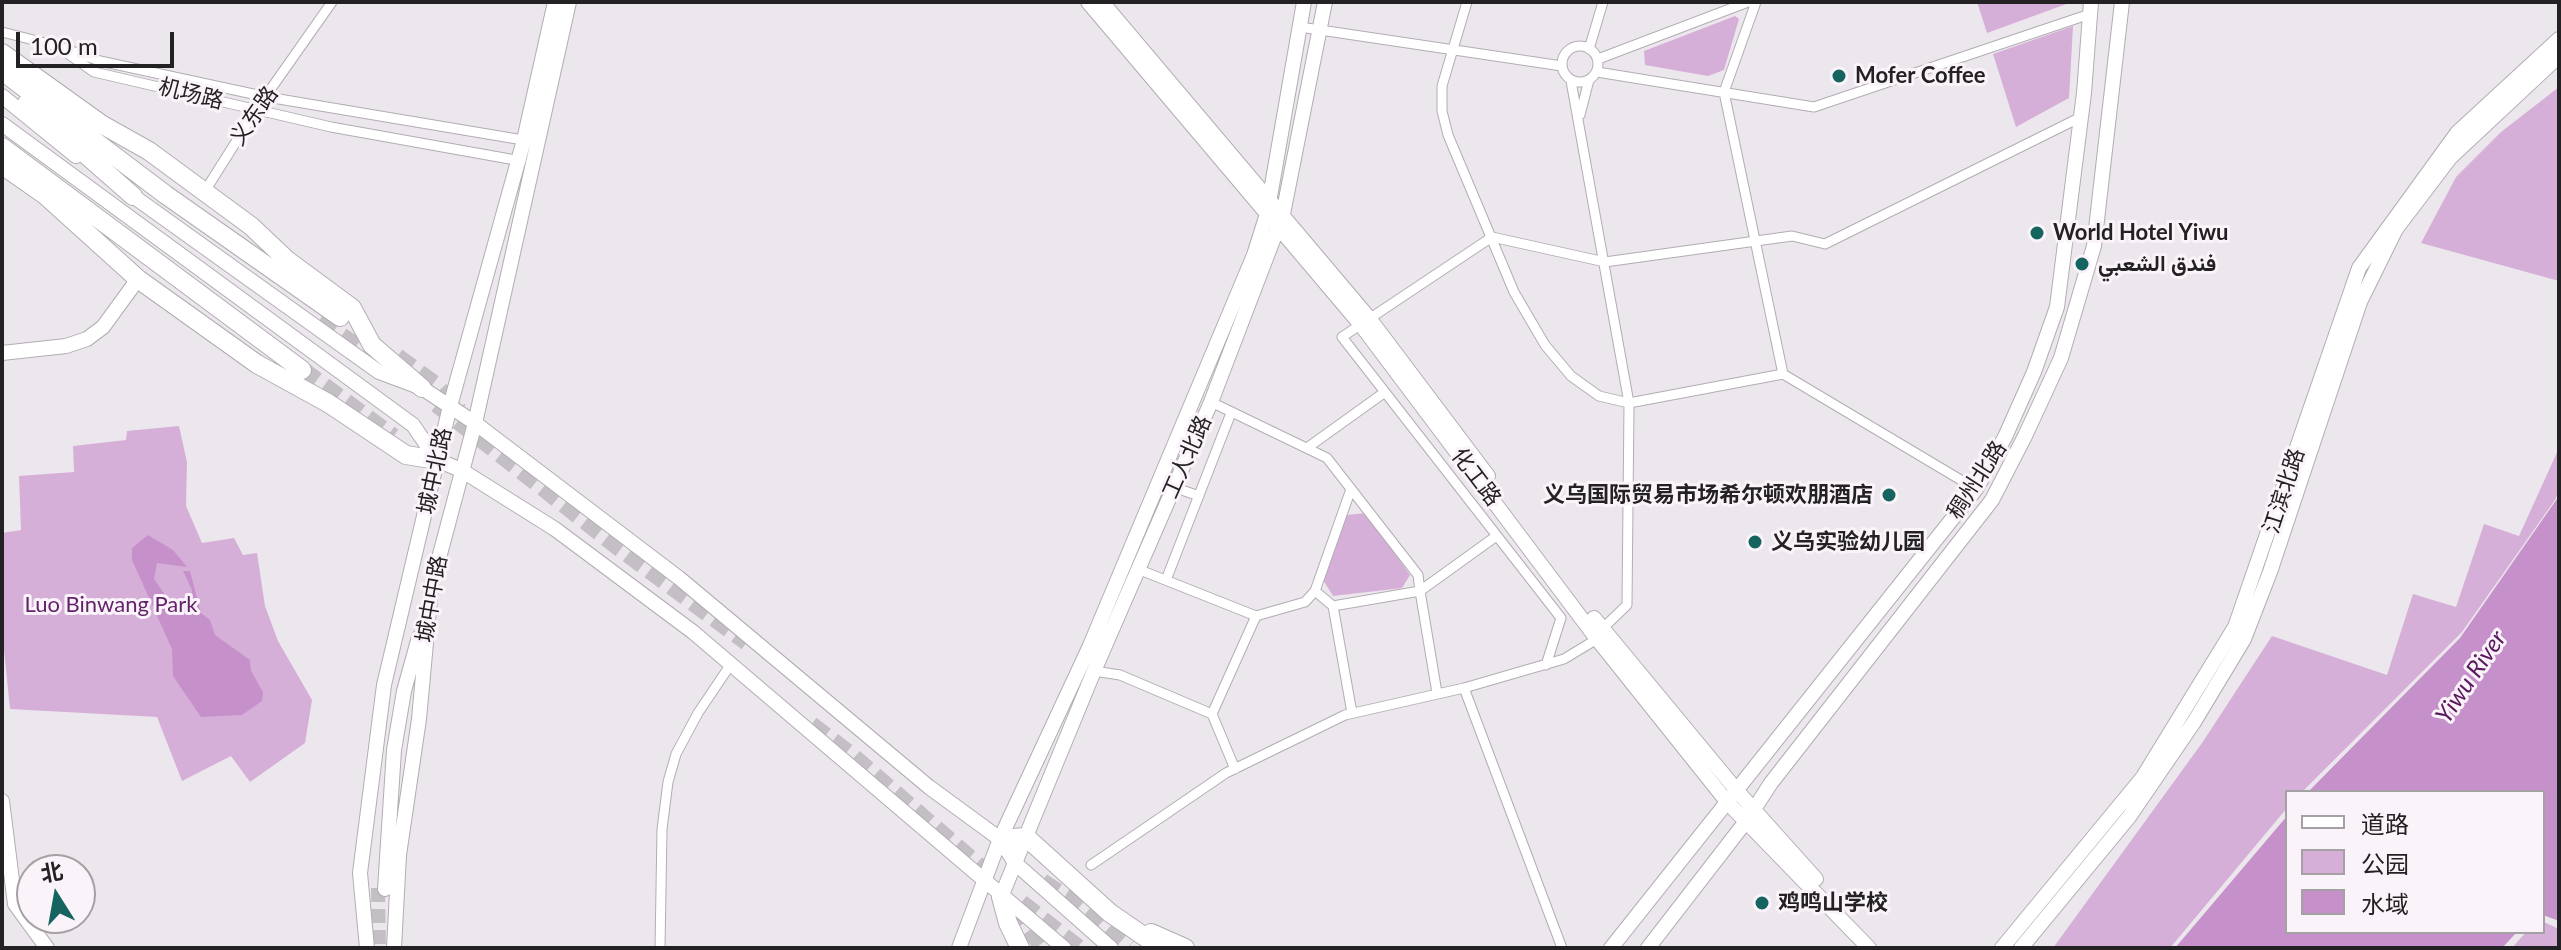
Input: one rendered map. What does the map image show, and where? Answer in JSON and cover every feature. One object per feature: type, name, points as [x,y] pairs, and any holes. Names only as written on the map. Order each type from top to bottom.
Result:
[{"type":"highway","points":[[2,53],[205,191],[251,226],[287,260],[352,308],[372,345],[422,388]]},
{"type":"highway","points":[[2,71],[340,317]]},
{"type":"highway","points":[[2,79],[133,196]]},
{"type":"highway","points":[[93,139],[164,175],[266,250],[287,260]]},
{"type":"highway","points":[[2,147],[302,370]]},
{"type":"highway","points":[[2,165],[45,195],[138,279],[257,364],[328,403]]},
{"type":"highway","points":[[80,206],[118,249],[328,403],[406,455],[437,460]]},
{"type":"highway","points":[[1000,839],[1026,837],[1110,913],[1161,948]]},
{"type":"highway","points":[[1001,897],[1008,923],[1020,948]]},
{"type":"highway","points":[[1135,930],[1156,934],[1185,948]]},
{"type":"main road","name":"城中北路","points":[[367,948],[362,857],[378,716],[450,406],[524,140],[555,2]]},
{"type":"main road","points":[[535,164],[569,2]]},
{"type":"main road","name":"化工路","points":[[1088,2],[1267,214],[1281,220]]},
{"type":"main road","name":"化工路","points":[[1102,2],[1270,197],[1281,220],[1365,321],[1600,634],[1733,798],[1878,948]]},
{"type":"main road","name":"工人北路","points":[[959,948],[1000,839],[1089,648],[1188,416],[1267,214],[1304,2]]},
{"type":"main road","name":"工人北路","points":[[1001,897],[1094,671],[1211,402],[1281,220],[1325,2]]},
{"type":"main road","name":"稠州北路","points":[[1648,948],[1992,500],[2031,423],[2061,358],[2094,246],[2122,2]]},
{"type":"main road","name":"稠州北路","points":[[1611,948],[1976,489],[2005,437],[2034,372],[2057,307],[2090,8]]},
{"type":"main road","name":"江滨北路","points":[[2002,948],[2143,777],[2235,627],[2359,268],[2457,133],[2559,39]]},
{"type":"main road","name":"江滨北路","points":[[2021,948],[2129,817],[2194,722],[2244,639],[2275,559],[2360,302],[2396,229],[2450,158],[2559,56]]},
{"type":"main road","points":[[2,96],[63,147],[379,372],[422,388],[475,423],[679,578],[929,787],[1000,839],[1015,863],[1111,948]]},
{"type":"main road","points":[[2,124],[413,425],[437,460],[461,470],[555,529],[731,664],[1064,948]]},
{"type":"main road","name":"城中中路","points":[[394,948],[399,855],[419,719],[428,610],[535,164]]},
{"type":"main road","points":[[2,353],[66,346],[87,339],[103,327],[138,279]]},
{"type":"main road","points":[[401,620],[380,820],[382,889],[394,750],[411,661],[428,610]]},
{"type":"main road","points":[[2,801],[15,904],[47,948]]},
{"type":"main road","name":"化工路","points":[[1750,814],[1869,948]]},
{"type":"street","name":"义东路","points":[[205,191],[256,110],[332,2]]},
{"type":"street","points":[[1467,2],[1442,86],[1442,111],[1448,135],[1514,292],[1545,345],[1571,376],[1599,396],[1629,403],[1783,374],[1976,489]]},
{"type":"street","points":[[1589,49],[1603,2]]},
{"type":"street","points":[[1598,59],[1748,2]]},
{"type":"street","points":[[1756,2],[1724,92],[1783,374]]},
{"type":"street","points":[[1597,72],[1814,107],[2090,8]]},
{"type":"street","points":[[1300,27],[1562,66]]},
{"type":"street","points":[[2,32],[57,46]]},
{"type":"street","name":"机场路","points":[[57,46],[100,61],[267,97],[540,142]]},
{"type":"street","name":"机场路","points":[[57,46],[94,72],[256,110],[535,164]]},
{"type":"street","points":[[1091,865],[1235,769],[1352,713],[1464,688],[1564,659],[1600,634],[1627,605],[1629,403],[1579,118],[1571,81],[1562,66],[1564,55],[1572,48],[1589,49],[1598,59],[1597,72],[1589,80],[1579,118]]},
{"type":"street","points":[[1571,81],[1589,80]]},
{"type":"street","points":[[1546,665],[1561,618],[1342,337],[1492,237],[1605,262],[1792,236],[1825,244],[2079,118]]},
{"type":"street","points":[[1307,448],[1385,392]]},
{"type":"street","points":[[1211,402],[1327,458],[1418,575],[1437,693]]},
{"type":"street","points":[[1166,580],[1231,413]]},
{"type":"street","points":[[1173,487],[1199,496]]},
{"type":"street","points":[[1140,570],[1256,616],[1305,602],[1315,591],[1351,489]]},
{"type":"street","points":[[1333,606],[1420,591],[1495,537]]},
{"type":"street","points":[[1315,591],[1333,606],[1352,713]]},
{"type":"street","points":[[1212,714],[1256,616]]},
{"type":"street","points":[[660,948],[662,829],[668,782],[676,754],[698,713],[731,664]]},
{"type":"street","points":[[1094,671],[1120,675],[1212,714],[1235,769]]},
{"type":"street","points":[[1464,688],[1562,948]]},
{"type":"green space","points":[[1977,2],[2072,2],[1987,33]]},
{"type":"green space","points":[[1735,16],[1739,19],[1724,70],[1708,76],[1645,65],[1644,51]]},
{"type":"green space","points":[[2073,26],[2069,98],[2016,127],[1993,54]]},
{"type":"green space","points":[[2559,87],[2559,281],[2421,243],[2456,177],[2501,132]]},
{"type":"green space","name":"Luo Binwang Park","points":[[179,426],[187,462],[186,506],[202,543],[234,538],[243,555],[257,553],[265,606],[278,641],[312,700],[305,743],[250,782],[231,756],[182,781],[157,717],[10,709],[2,630],[2,533],[21,530],[19,476],[74,472],[73,446],[126,440],[127,431]]},
{"type":"green space","points":[[2559,448],[2559,491],[2555,500],[2462,632],[2304,790],[2285,790],[2285,810],[2170,948],[2053,948],[2202,743],[2272,636],[2387,675],[2413,594],[2456,607],[2484,524],[2519,536]]},
{"type":"green space","points":[[1366,513],[1410,575],[1402,588],[1333,596],[1323,580],[1347,515]]},
{"type":"green space","points":[[2545,922],[2559,929],[2559,948],[2512,948],[2524,934],[2545,934]]},
{"type":"water","name":"Yiwu River","points":[[2559,496],[2559,921],[2545,916],[2545,790],[2310,790],[2460,638]]},
{"type":"water","points":[[148,535],[173,550],[187,567],[157,563],[154,579],[174,608],[189,610],[192,590],[183,571],[190,571],[201,613],[210,620],[215,635],[250,660],[251,671],[263,692],[262,701],[242,715],[201,717],[173,676],[172,649],[132,560],[132,548]]},
{"type":"water","points":[[2285,818],[2285,934],[2515,934],[2502,948],[2175,948]]},
{"type":"tunnel","points":[[319,321],[391,370]]},
{"type":"tunnel","points":[[397,357],[434,384],[459,411]]},
{"type":"tunnel","points":[[302,370],[393,437]]},
{"type":"tunnel","points":[[437,404],[616,545],[747,642]]},
{"type":"tunnel","points":[[811,725],[852,756],[990,876]]},
{"type":"tunnel","points":[[1042,882],[1079,906],[1128,948]]},
{"type":"tunnel","points":[[378,888],[379,948]]},
{"type":"tunnel","points":[[1021,903],[1078,948]]},
{"type":"tunnel","points":[[1014,908],[1044,948]]},
{"type":"place","name":"Mofer Coffee","points":[[1839,76]]},
{"type":"place","name":"World Hotel Yiwu","points":[[2037,233]]},
{"type":"place","name":"فندق الشعبي","points":[[2082,264]]},
{"type":"place","name":"义乌国际贸易市场希尔顿欢朋酒店","points":[[1889,495]]},
{"type":"place","name":"义乌实验幼儿园","points":[[1755,542]]},
{"type":"place","name":"鸡鸣山学校","points":[[1762,903]]}]
